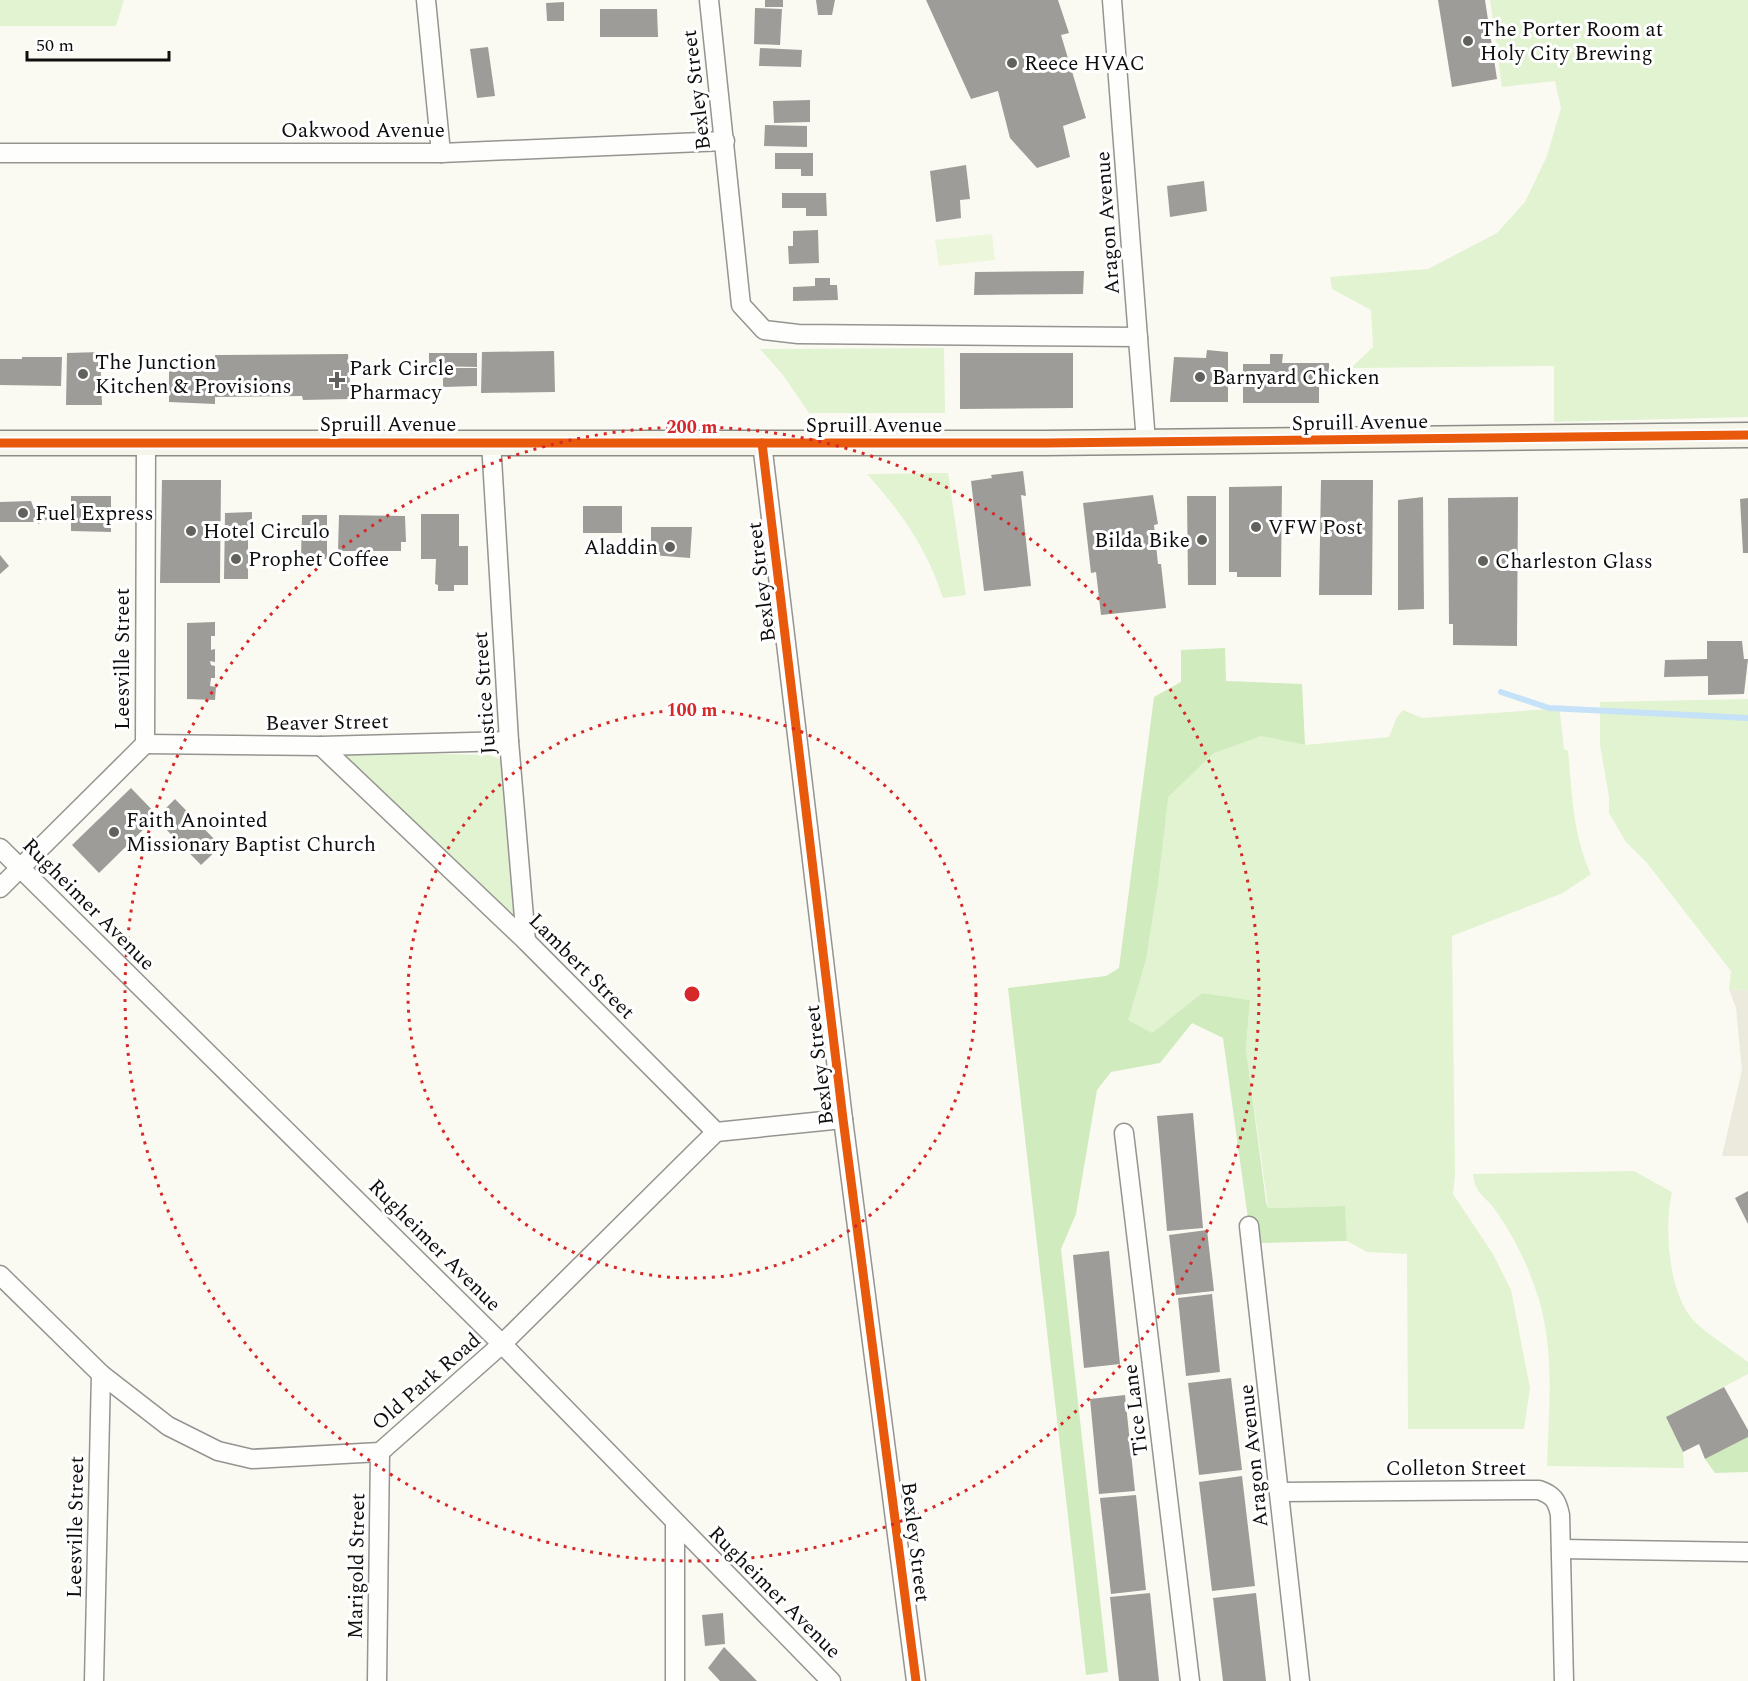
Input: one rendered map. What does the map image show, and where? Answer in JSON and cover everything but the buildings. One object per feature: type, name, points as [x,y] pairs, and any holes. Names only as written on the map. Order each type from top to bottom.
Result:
[{"type":"street","points":[[426,0],[441,153]]},
{"type":"street","name":"Bexley Street","points":[[709,0],[741,305],[764,330],[798,334],[1138,337]]},
{"type":"street","name":"Aragon Avenue","points":[[1112,0],[1146,442]]},
{"type":"street","name":"Oakwood Avenue","points":[[0,153],[441,153],[725,141]]},
{"type":"street","name":"Spruill Avenue","points":[[0,443],[1146,442],[1748,435]]},
{"type":"street","name":"Leesville Street","points":[[0,888],[145,744],[146,442]]},
{"type":"street","name":"Justice Street","points":[[491,442],[509,741],[526,941]]},
{"type":"street","name":"Bexley Street","points":[[762,443],[843,1119],[916,1681]]},
{"type":"street","name":"Beaver Street","points":[[145,744],[321,746],[509,741]]},
{"type":"street","name":"Lambert Street","points":[[321,746],[526,941],[716,1132]]},
{"type":"street","name":"Rugheimer Avenue","points":[[0,848],[502,1344],[831,1681]]},
{"type":"street","points":[[716,1132],[843,1119]]},
{"type":"street","name":"Old Park Road","points":[[0,1275],[101,1374],[168,1426],[218,1451],[252,1459],[380,1452],[502,1344],[716,1132]]},
{"type":"street","name":"Tice Lane","points":[[1125,1133],[1190,1681]]},
{"type":"street","name":"Aragon Avenue","points":[[1249,1226],[1299,1681]]},
{"type":"street","name":"Leesville Street","points":[[94,1681],[101,1374]]},
{"type":"street","name":"Marigold Street","points":[[377,1681],[380,1452]]},
{"type":"street","name":"Colleton Street","points":[[1280,1492],[1539,1490],[1551,1494],[1558,1502],[1564,1681]]},
{"type":"street","points":[[675,1523],[675,1681]]},
{"type":"street","points":[[1561,1549],[1748,1552]]},
{"type":"green space","points":[[0,0],[124,0],[116,26],[0,26]]},
{"type":"green space","points":[[1490,0],[1748,0],[1748,417],[1554,422],[1554,366],[1351,368],[1373,347],[1371,310],[1332,289],[1330,277],[1428,269],[1497,233],[1525,202],[1547,156],[1561,108],[1555,81],[1502,87]]},
{"type":"green space","points":[[992,234],[995,260],[939,266],[935,240]]},
{"type":"green space","points":[[944,348],[945,413],[809,413],[783,375],[760,349]]},
{"type":"green space","points":[[948,473],[966,595],[943,598],[937,580],[912,532],[867,474]]},
{"type":"green space","points":[[1225,648],[1226,681],[1302,684],[1305,745],[1261,736],[1214,753],[1168,797],[1158,885],[1146,960],[1128,1020],[1152,1033],[1202,993],[1250,1000],[1246,1049],[1268,1208],[1345,1206],[1347,1241],[1258,1243],[1249,1226],[1223,1038],[1192,1023],[1160,1063],[1111,1072],[1097,1090],[1076,1214],[1061,1249],[1108,1672],[1086,1675],[1008,988],[1106,976],[1119,968],[1154,697],[1181,682],[1181,650]]},
{"type":"green space","points":[[1748,699],[1748,990],[1729,989],[1731,971],[1647,863],[1626,842],[1609,813],[1609,797],[1600,745],[1600,702]]},
{"type":"green space","points":[[1559,705],[1564,749],[1568,751],[1572,798],[1580,845],[1591,874],[1563,893],[1452,936],[1455,1175],[1453,1194],[1493,1254],[1511,1290],[1530,1388],[1524,1429],[1408,1429],[1407,1254],[1367,1252],[1347,1241],[1345,1206],[1268,1208],[1246,1049],[1250,1000],[1202,993],[1152,1033],[1127,1020],[1146,960],[1158,885],[1167,797],[1214,753],[1258,735],[1305,745],[1389,737],[1397,717],[1403,710],[1422,718],[1549,709]]},
{"type":"green space","points":[[339,752],[489,755],[503,760],[516,918],[511,918]]},
{"type":"green space","points":[[1634,1171],[1672,1192],[1668,1223],[1670,1260],[1679,1295],[1695,1322],[1748,1362],[1748,1374],[1667,1417],[1683,1452],[1684,1468],[1547,1466],[1550,1374],[1546,1329],[1541,1307],[1518,1247],[1496,1211],[1476,1187],[1473,1174]]},
{"type":"green space","points":[[1748,1437],[1748,1472],[1715,1473],[1705,1459]]},
{"type":"shaded area","points":[[1729,989],[1748,990],[1748,1156],[1722,1156],[1742,1070],[1736,1008]]},
{"type":"waterway","points":[[1501,692],[1549,708],[1748,718]]},
{"type":"cycle path","points":[[0,443],[1047,443],[1748,435]]},
{"type":"cycle path","points":[[762,443],[843,1119],[916,1681]]},
{"type":"place","name":"The Porter Room at Holy City Brewing","points":[[1468,41]]},
{"type":"place","name":"Reece HVAC","points":[[1012,63]]},
{"type":"place","name":"The Junction Kitchen & Provisions","points":[[83,374]]},
{"type":"place","name":"Barnyard Chicken","points":[[1200,377]]},
{"type":"place","name":"Park Circle Pharmacy","points":[[337,380]]},
{"type":"place","name":"Fuel Express","points":[[23,513]]},
{"type":"place","name":"VFW Post","points":[[1256,527]]},
{"type":"place","name":"Hotel Circulo","points":[[191,531]]},
{"type":"place","name":"Bilda Bike","points":[[1202,540]]},
{"type":"place","name":"Aladdin","points":[[670,547]]},
{"type":"place","name":"Prophet Coffee","points":[[236,559]]},
{"type":"place","name":"Charleston Glass","points":[[1483,561]]},
{"type":"place","name":"Faith Anointed Missionary Baptist Church","points":[[114,832]]}]
